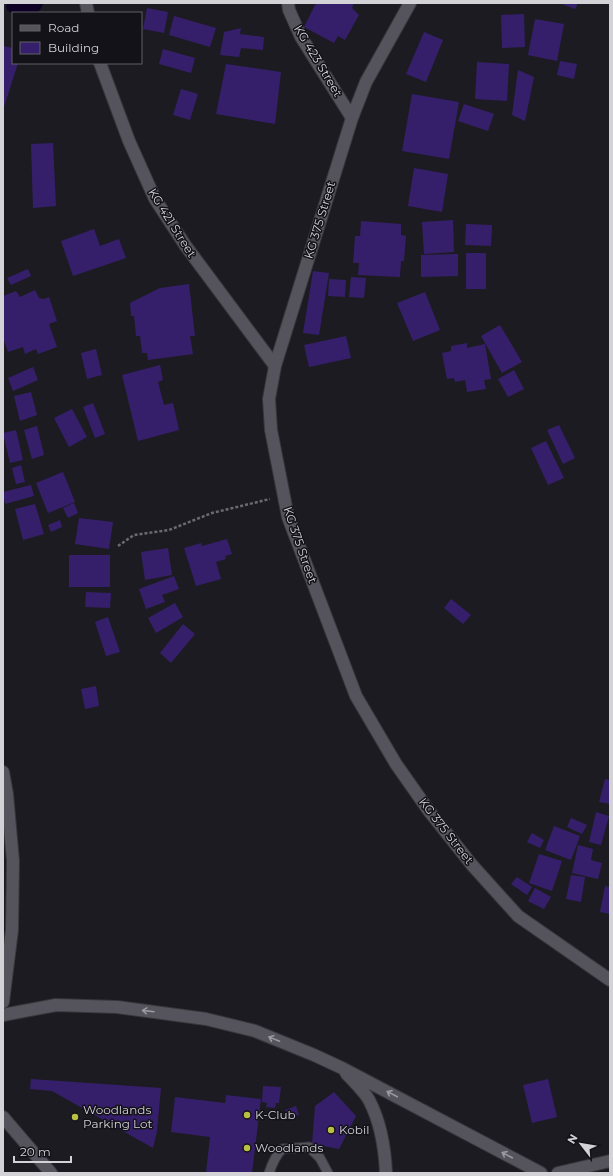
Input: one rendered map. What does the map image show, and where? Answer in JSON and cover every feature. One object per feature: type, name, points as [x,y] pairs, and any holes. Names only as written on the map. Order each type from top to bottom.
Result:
[{"type":"street","name":"KG 423 Street","points":[[288,3],[289,10],[301,37],[352,118]]},
{"type":"street","name":"KG 375 Street","points":[[410,3],[366,82],[352,118],[275,366],[269,399],[271,430],[288,517],[356,696],[396,764],[472,865],[518,916],[610,980]]},
{"type":"street","name":"KG 421 Street","points":[[100,64],[129,141],[155,199],[185,245],[275,366]]},
{"type":"street","points":[[3,772],[7,794],[13,868],[12,930],[3,1002]]},
{"type":"street","points":[[3,1015],[56,1005],[117,1007],[206,1019],[255,1031],[342,1068],[541,1173]]},
{"type":"street","points":[[342,1068],[369,1099],[378,1123],[386,1156],[386,1173]]},
{"type":"street","points":[[3,1117],[51,1173]]},
{"type":"street","points":[[558,1173],[610,1161]]},
{"type":"lane","points":[[269,1173],[272,1162],[282,1149],[309,1148],[320,1158],[328,1173]]},
{"type":"path","points":[[118,546],[134,535],[169,530],[212,513],[284,496]]},
{"type":"shaded area","points":[[8,3],[44,3],[38,12],[12,12],[12,13],[7,10],[6,6]]},
{"type":"building","points":[[316,3],[354,3],[352,8],[359,15],[345,40],[338,36],[334,43],[304,27]]},
{"type":"building","points":[[559,3],[578,3],[575,9]]},
{"type":"building","points":[[147,8],[168,12],[164,33],[143,29]]},
{"type":"building","points":[[524,14],[525,47],[502,48],[501,15]]},
{"type":"building","points":[[174,16],[216,28],[210,47],[169,35]]},
{"type":"building","points":[[535,19],[564,24],[557,61],[528,55]]},
{"type":"building","points":[[241,28],[240,34],[264,37],[263,50],[241,48],[239,57],[220,55],[224,32]]},
{"type":"building","points":[[424,32],[443,40],[426,82],[406,74]]},
{"type":"building","points":[[3,46],[12,48],[12,64],[18,64],[3,110]]},
{"type":"building","points":[[163,49],[195,58],[191,73],[159,64]]},
{"type":"building","points":[[560,61],[577,64],[574,79],[557,75]]},
{"type":"building","points":[[477,62],[509,64],[507,101],[475,99]]},
{"type":"building","points":[[226,64],[281,72],[275,124],[216,114]]},
{"type":"building","points":[[518,70],[534,77],[525,121],[512,115]]},
{"type":"building","points":[[181,89],[198,94],[190,120],[173,115]]},
{"type":"building","points":[[412,94],[459,102],[449,159],[402,151]]},
{"type":"building","points":[[464,104],[494,114],[488,131],[458,121]]},
{"type":"building","points":[[53,143],[56,206],[33,208],[31,144]]},
{"type":"building","points":[[414,168],[448,174],[442,212],[408,206]]},
{"type":"building","points":[[453,220],[454,252],[424,254],[422,222]]},
{"type":"building","points":[[361,221],[401,224],[401,235],[406,236],[404,261],[401,261],[400,277],[358,275],[359,263],[353,263],[355,236],[360,236]]},
{"type":"building","points":[[466,224],[492,225],[491,246],[465,245]]},
{"type":"building","points":[[94,229],[100,246],[119,239],[126,258],[73,276],[61,241]]},
{"type":"building","points":[[466,253],[486,253],[486,289],[466,289]]},
{"type":"building","points":[[458,254],[458,276],[421,277],[421,255]]},
{"type":"building","points":[[28,269],[31,276],[11,285],[7,278]]},
{"type":"building","points":[[313,271],[329,273],[319,335],[303,333]]},
{"type":"building","points":[[351,277],[366,278],[364,298],[349,297]]},
{"type":"building","points":[[329,279],[346,280],[345,297],[328,296]]},
{"type":"building","points":[[189,284],[195,336],[190,336],[193,354],[148,360],[147,353],[142,353],[140,336],[136,336],[134,316],[131,316],[130,303],[160,288]]},
{"type":"building","points":[[35,290],[39,298],[44,299],[49,297],[57,321],[49,324],[57,347],[38,354],[36,349],[25,354],[23,347],[8,352],[3,338],[3,296],[16,291],[20,297]]},
{"type":"building","points":[[425,292],[440,330],[413,341],[397,303]]},
{"type":"building","points":[[500,325],[522,362],[502,373],[481,336]]},
{"type":"building","points":[[346,336],[351,358],[309,367],[304,345]]},
{"type":"building","points":[[467,343],[467,348],[485,344],[491,379],[484,380],[486,389],[467,392],[465,380],[455,382],[454,378],[447,379],[442,353],[451,351],[451,346]]},
{"type":"building","points":[[96,349],[102,375],[87,379],[81,353]]},
{"type":"building","points":[[160,365],[163,380],[158,382],[164,405],[173,403],[179,430],[138,441],[122,375]]},
{"type":"building","points":[[33,367],[38,380],[13,391],[8,378]]},
{"type":"building","points":[[514,370],[524,389],[508,397],[498,379]]},
{"type":"building","points":[[31,392],[37,415],[20,421],[14,396]]},
{"type":"building","points":[[93,403],[105,434],[95,438],[83,407]]},
{"type":"building","points":[[72,409],[87,437],[69,447],[54,418]]},
{"type":"building","points":[[559,425],[575,458],[563,464],[547,430]]},
{"type":"building","points":[[37,426],[44,455],[32,459],[24,430]]},
{"type":"building","points":[[16,430],[23,460],[10,463],[3,433]]},
{"type":"building","points":[[546,441],[564,478],[548,485],[531,448]]},
{"type":"building","points":[[21,465],[25,482],[16,484],[12,468]]},
{"type":"building","points":[[63,472],[75,502],[48,513],[36,483]]},
{"type":"building","points":[[31,485],[34,496],[5,504],[3,492]]},
{"type":"building","points":[[74,503],[78,513],[68,518],[63,508]]},
{"type":"building","points":[[35,504],[44,534],[23,540],[15,509]]},
{"type":"building","points":[[79,518],[113,522],[109,549],[75,544]]},
{"type":"building","points":[[60,520],[62,527],[51,532],[48,525]]},
{"type":"building","points":[[227,539],[232,554],[225,556],[226,559],[216,562],[221,579],[196,586],[184,548],[201,543],[202,546]]},
{"type":"building","points":[[168,548],[172,575],[145,580],[141,552]]},
{"type":"building","points":[[69,555],[110,555],[110,587],[69,587]]},
{"type":"building","points":[[174,576],[179,589],[162,595],[165,602],[146,609],[139,589]]},
{"type":"building","points":[[86,592],[111,593],[110,608],[85,607]]},
{"type":"building","points":[[451,599],[471,615],[463,624],[444,608]]},
{"type":"building","points":[[175,603],[183,617],[156,633],[148,618]]},
{"type":"building","points":[[108,617],[120,652],[106,656],[95,622]]},
{"type":"building","points":[[183,624],[195,634],[171,663],[160,653]]},
{"type":"building","points":[[96,686],[99,706],[85,709],[81,689]]},
{"type":"building","points":[[605,779],[610,780],[610,804],[599,802]]},
{"type":"building","points":[[596,812],[609,816],[601,845],[589,842]]},
{"type":"building","points":[[571,818],[587,825],[582,834],[567,827]]},
{"type":"building","points":[[554,826],[580,836],[571,860],[545,850]]},
{"type":"building","points":[[532,833],[544,840],[540,848],[527,842]]},
{"type":"building","points":[[578,845],[593,849],[591,860],[602,863],[598,879],[572,873]]},
{"type":"building","points":[[539,854],[562,861],[552,891],[529,883]]},
{"type":"building","points":[[571,875],[585,877],[581,902],[566,899]]},
{"type":"building","points":[[517,877],[532,887],[527,895],[511,884]]},
{"type":"building","points":[[605,886],[610,887],[610,914],[600,912]]},
{"type":"building","points":[[535,888],[551,897],[544,909],[528,901]]},
{"type":"building","points":[[31,1079],[161,1088],[157,1131],[153,1148],[52,1091],[30,1089]]},
{"type":"building","points":[[548,1079],[557,1117],[532,1123],[523,1085]]},
{"type":"building","points":[[263,1086],[281,1087],[279,1103],[276,1103],[275,1108],[266,1107],[267,1103],[262,1102]]},
{"type":"building","name":"Kobil","points":[[334,1092],[356,1116],[339,1149],[312,1144],[315,1106]]},
{"type":"building","points":[[226,1095],[261,1099],[252,1173],[206,1173],[210,1137],[171,1132],[175,1097],[225,1103]]},
{"type":"building","points":[[296,1106],[299,1115],[289,1119],[285,1110]]},
{"type":"place","name":"K-Club","points":[[247,1115]]},
{"type":"place","name":"Woodlands Parking Lot","points":[[75,1117]]},
{"type":"place","name":"Kobil","points":[[331,1130]]},
{"type":"place","name":"Woodlands","points":[[247,1148]]}]
